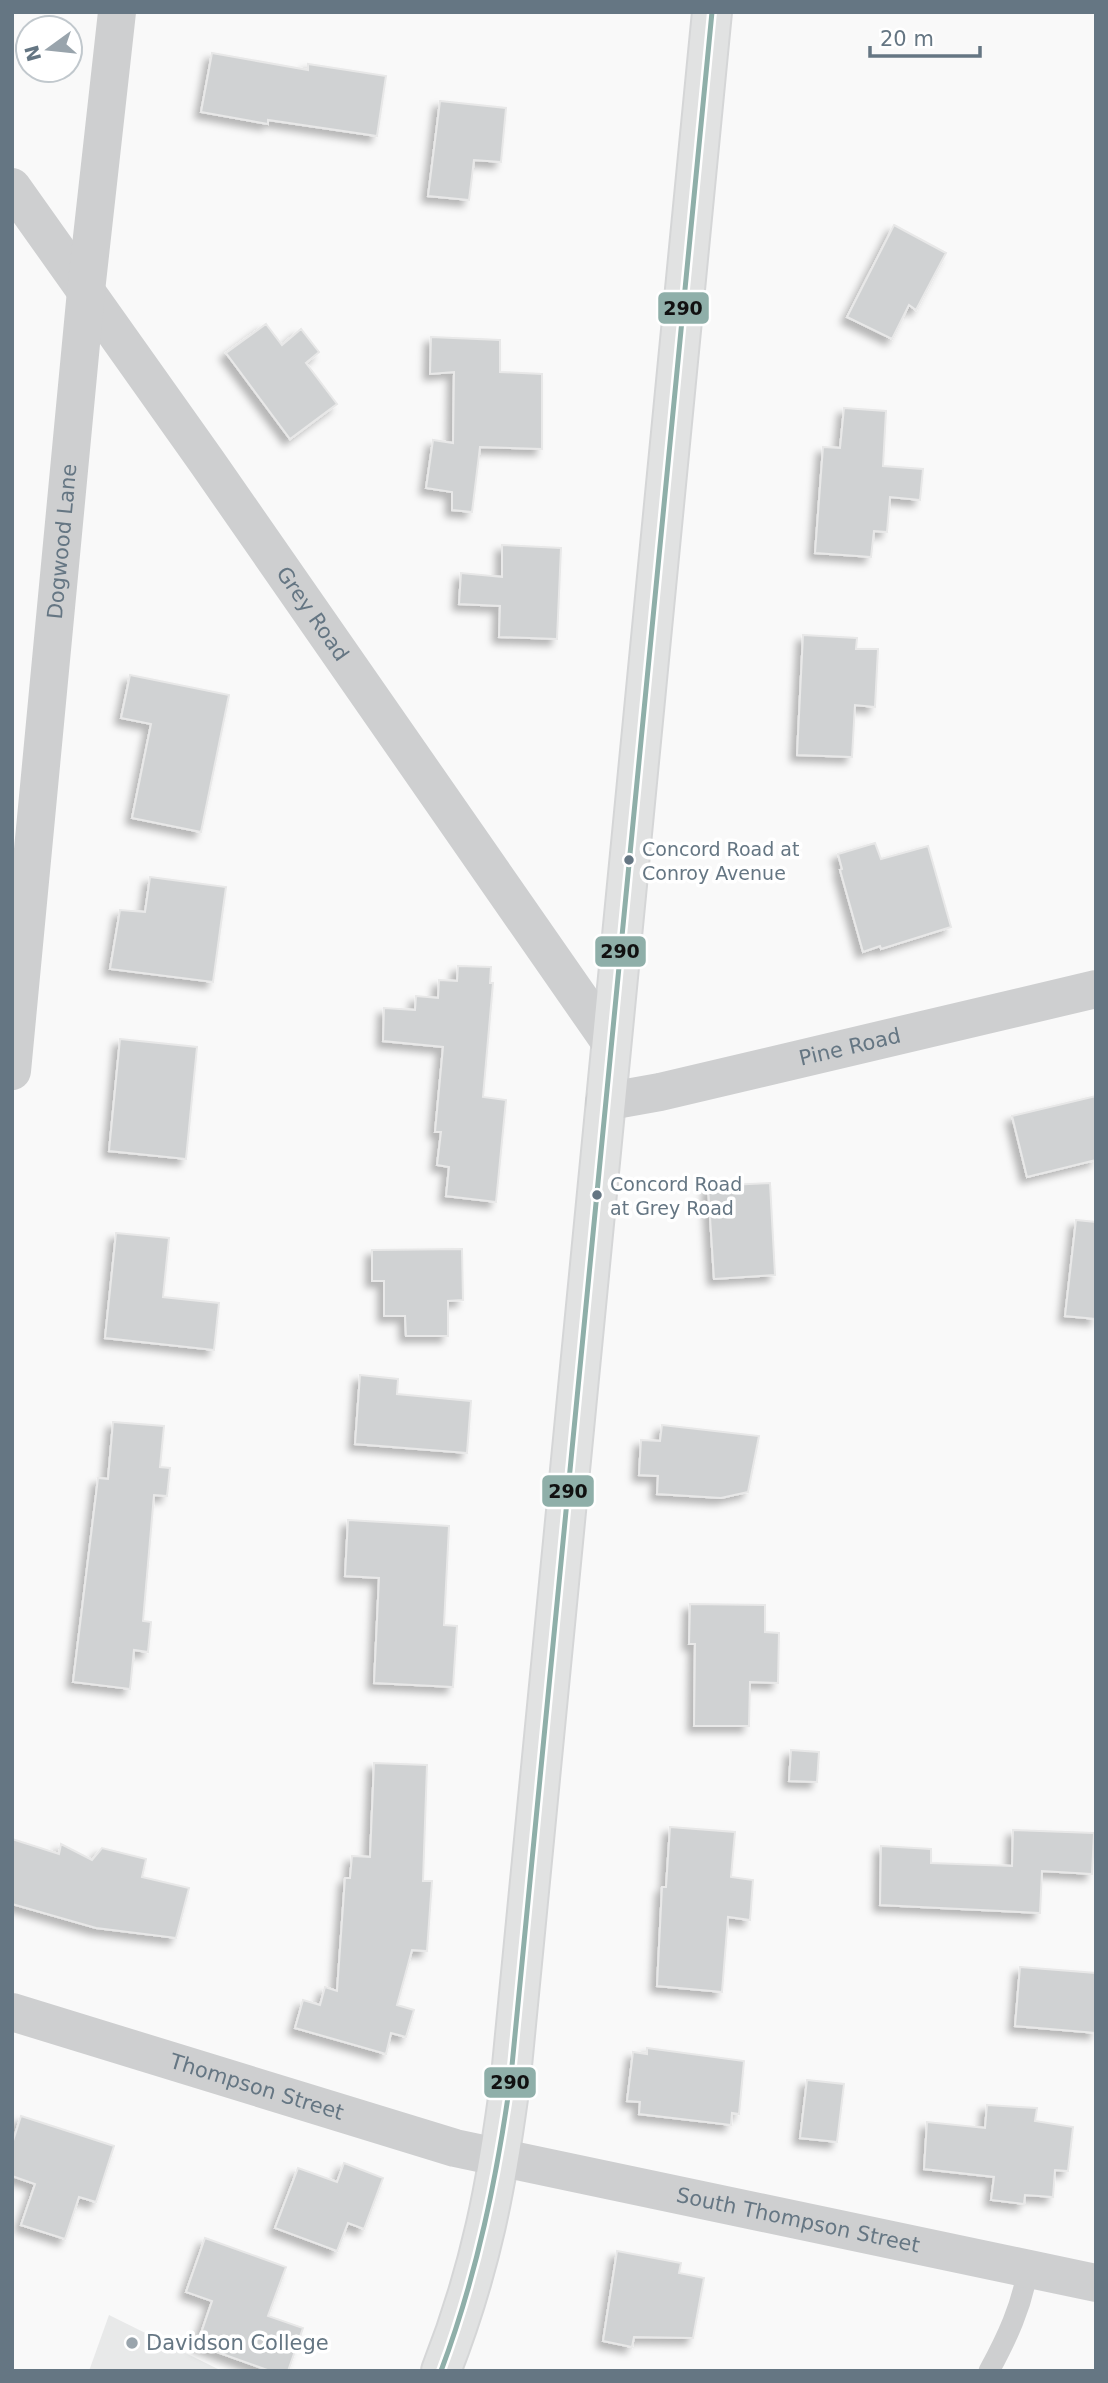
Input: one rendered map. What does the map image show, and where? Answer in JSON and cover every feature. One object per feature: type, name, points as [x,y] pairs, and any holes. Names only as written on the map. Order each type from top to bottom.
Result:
[{"type":"main road","points":[[441,2371],[466,2304],[485,2240],[500,2157],[512,2063],[712,12]]},
{"type":"street","name":"Dogwood Lane","points":[[12,1071],[86,291],[117,12]]},
{"type":"street","name":"Grey Road","points":[[12,187],[610,1042]]},
{"type":"street","name":"Pine Road","points":[[604,1102],[1096,989]]},
{"type":"street","name":"Thompson Street","points":[[12,2012],[455,2148],[500,2157]]},
{"type":"street","name":"South Thompson Street","points":[[500,2157],[1096,2283]]},
{"type":"lane","points":[[989,2371],[1006,2340],[1024,2294],[1028,2268]]},
{"type":"shaded area","name":"Davidson College","points":[[109,2315],[222,2371],[89,2371]]},
{"type":"building","points":[[212,53],[308,70],[308,64],[386,76],[377,136],[268,120],[268,124],[201,112]]},
{"type":"building","points":[[440,101],[506,108],[501,162],[474,160],[469,200],[428,196]]},
{"type":"building","points":[[894,225],[946,253],[916,310],[909,305],[892,339],[847,317]]},
{"type":"building","points":[[266,324],[282,345],[301,329],[319,352],[306,363],[337,404],[290,439],[226,353]]},
{"type":"building","points":[[431,337],[500,340],[500,372],[542,374],[542,449],[480,447],[472,512],[452,510],[452,492],[426,488],[433,440],[453,443],[454,372],[430,374]]},
{"type":"building","points":[[844,408],[886,411],[883,466],[923,469],[920,500],[890,497],[887,532],[874,531],[871,557],[815,553],[823,447],[840,448]]},
{"type":"building","points":[[502,545],[561,548],[557,639],[499,637],[500,606],[459,604],[461,573],[502,577]]},
{"type":"building","points":[[803,635],[857,638],[856,649],[878,649],[875,707],[855,705],[852,757],[797,755]]},
{"type":"building","points":[[130,675],[229,695],[201,832],[132,818],[151,724],[121,718]]},
{"type":"building","points":[[875,843],[881,859],[928,846],[951,927],[863,952],[838,854]]},
{"type":"building","points":[[150,877],[226,887],[213,982],[110,969],[120,910],[145,912]]},
{"type":"building","points":[[458,966],[491,967],[490,983],[493,983],[483,1097],[506,1100],[496,1202],[446,1196],[449,1167],[437,1165],[441,1132],[435,1132],[443,1047],[383,1041],[384,1008],[415,1010],[416,996],[438,998],[439,980],[457,981]]},
{"type":"building","points":[[120,1039],[197,1047],[186,1159],[109,1151]]},
{"type":"building","points":[[1096,1096],[1096,1160],[1027,1177],[1012,1116]]},
{"type":"building","points":[[770,1183],[775,1275],[714,1279],[708,1186]]},
{"type":"building","points":[[1076,1220],[1096,1222],[1096,1319],[1065,1316]]},
{"type":"building","points":[[116,1233],[169,1238],[163,1297],[219,1303],[214,1350],[105,1338]]},
{"type":"building","points":[[462,1249],[463,1300],[448,1301],[448,1336],[406,1336],[405,1316],[384,1316],[384,1281],[372,1281],[372,1250]]},
{"type":"building","points":[[360,1375],[398,1379],[397,1394],[471,1401],[467,1453],[355,1444]]},
{"type":"building","points":[[113,1422],[164,1426],[160,1467],[170,1468],[167,1496],[154,1495],[143,1621],[151,1622],[148,1652],[134,1650],[130,1689],[73,1682],[98,1478],[108,1479]]},
{"type":"building","points":[[662,1425],[759,1436],[748,1492],[721,1498],[657,1494],[658,1476],[639,1475],[641,1440],[660,1441]]},
{"type":"building","points":[[348,1520],[449,1526],[444,1625],[457,1626],[453,1687],[374,1683],[379,1578],[345,1576]]},
{"type":"building","points":[[690,1604],[765,1605],[765,1632],[779,1633],[778,1683],[750,1682],[749,1726],[694,1726],[695,1644],[689,1644]]},
{"type":"building","points":[[791,1750],[819,1752],[817,1782],[789,1781]]},
{"type":"building","points":[[374,1763],[427,1765],[423,1881],[432,1881],[427,1951],[412,1950],[397,2005],[414,2010],[406,2037],[391,2033],[386,2054],[295,2028],[303,2000],[320,2005],[325,1987],[337,1991],[345,1878],[350,1878],[352,1856],[370,1857]]},
{"type":"building","points":[[670,1827],[735,1832],[731,1877],[753,1880],[750,1920],[728,1917],[722,1992],[657,1986],[662,1887],[666,1887]]},
{"type":"building","points":[[1013,1830],[1094,1833],[1092,1874],[1042,1871],[1040,1913],[880,1905],[881,1846],[931,1849],[931,1863],[1012,1866]]},
{"type":"building","points":[[12,1839],[59,1854],[61,1844],[92,1860],[102,1848],[146,1859],[142,1877],[189,1888],[176,1938],[96,1928],[12,1904]]},
{"type":"building","points":[[1020,1967],[1096,1973],[1096,2033],[1015,2026]]},
{"type":"building","points":[[647,2048],[744,2061],[739,2114],[732,2113],[731,2125],[639,2114],[640,2102],[627,2101],[633,2052],[647,2054]]},
{"type":"building","points":[[807,2080],[844,2084],[837,2142],[800,2138]]},
{"type":"building","points":[[987,2105],[1037,2108],[1035,2121],[1073,2127],[1068,2171],[1055,2170],[1053,2197],[1025,2195],[1024,2204],[991,2200],[994,2177],[924,2169],[927,2122],[985,2128]]},
{"type":"building","points":[[21,2116],[114,2146],[96,2202],[79,2197],[65,2239],[21,2225],[35,2184],[12,2176],[12,2144]]},
{"type":"building","points":[[344,2163],[383,2178],[364,2229],[348,2223],[337,2251],[275,2228],[298,2168],[337,2182]]},
{"type":"building","points":[[205,2238],[286,2267],[268,2316],[303,2328],[288,2371],[270,2371],[197,2345],[212,2301],[186,2292]]},
{"type":"building","points":[[617,2251],[681,2263],[679,2273],[704,2278],[693,2338],[634,2337],[632,2347],[603,2341]]},
{"type":"transit line","name":"290","points":[[441,2371],[465,2299],[484,2225],[511,2076],[712,12]]},
{"type":"place","name":"Concord Road at Conroy Avenue","points":[[629,860]]},
{"type":"place","name":"Concord Road at Grey Road","points":[[597,1195]]},
{"type":"place","name":"Davidson College","points":[[132,2343]]}]
